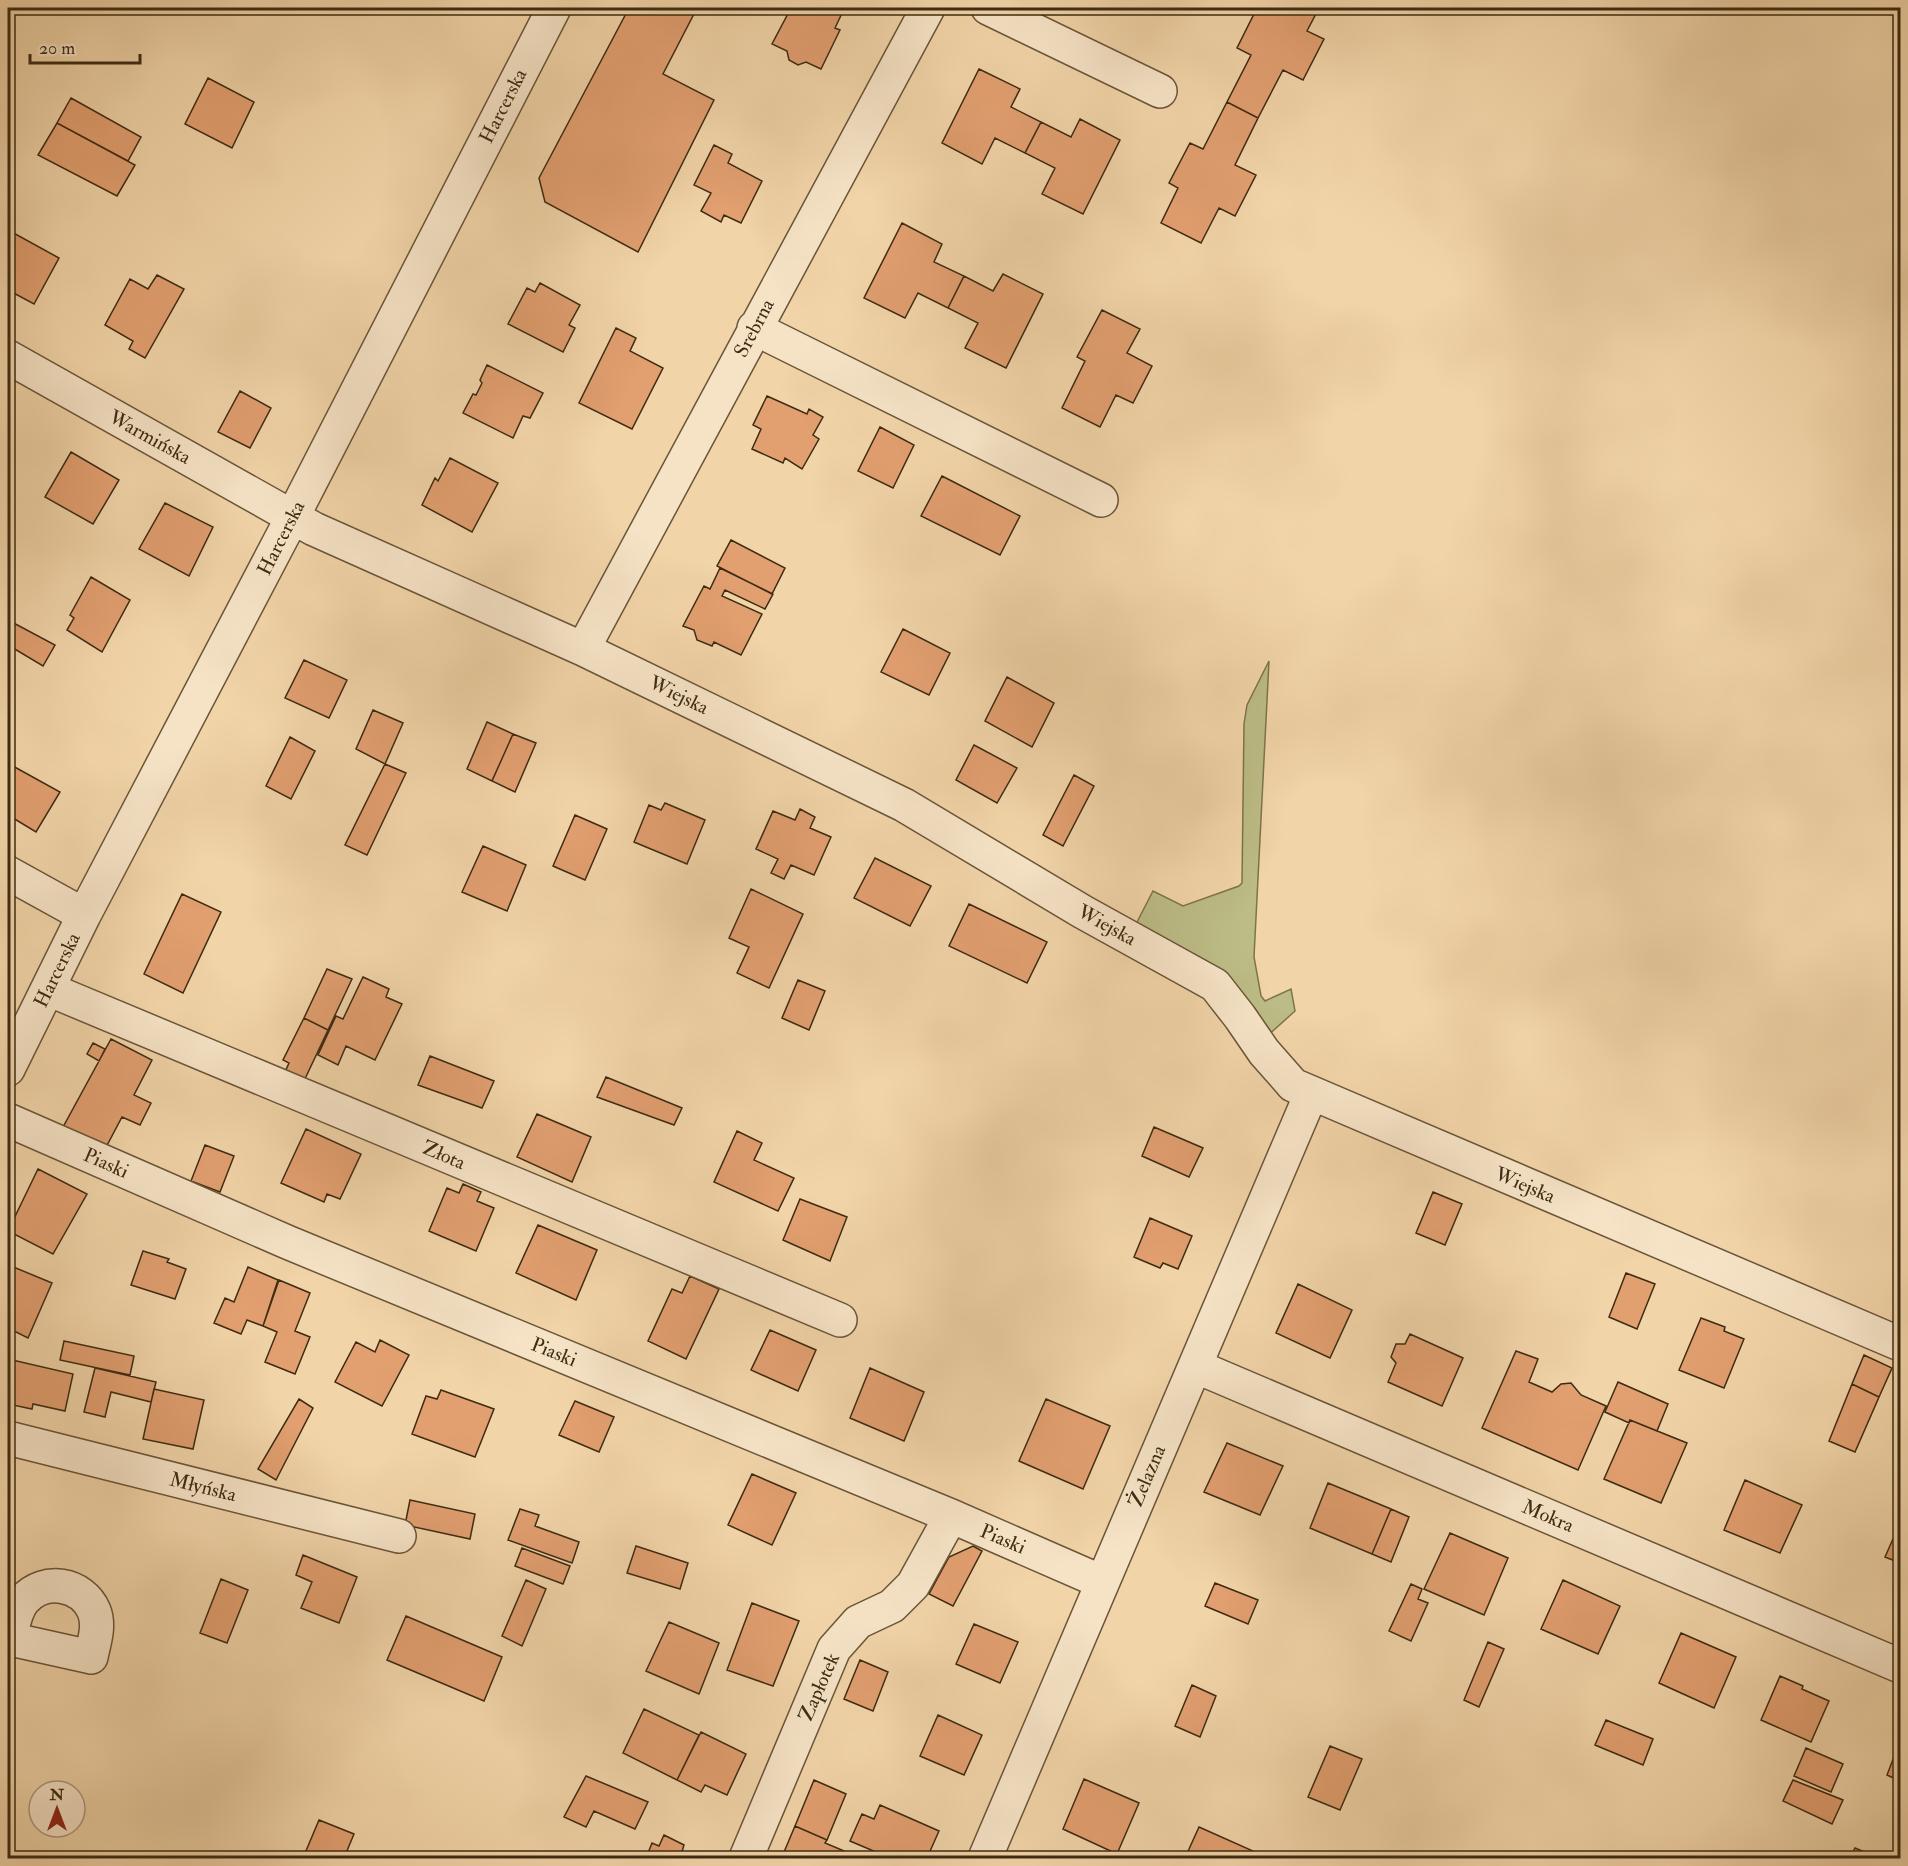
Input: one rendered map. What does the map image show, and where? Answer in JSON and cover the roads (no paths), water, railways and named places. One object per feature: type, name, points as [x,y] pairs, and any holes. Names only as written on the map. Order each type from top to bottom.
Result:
[{"type":"street","name":"Harcerska","points":[[8,1069],[84,915],[292,518],[554,8]]},
{"type":"street","name":"Srebrna","points":[[583,649],[928,8]]},
{"type":"street","points":[[988,8],[1160,91]]},
{"type":"street","points":[[754,328],[1101,500]]},
{"type":"street","name":"Warmińska","points":[[8,357],[292,518]]},
{"type":"street","name":"Wiejska","points":[[292,518],[583,649],[904,805],[1083,912],[1215,985],[1280,1072],[1293,1085],[1900,1344]]},
{"type":"street","points":[[8,873],[84,915]]},
{"type":"street","name":"Złota","points":[[48,989],[840,1320]]},
{"type":"street","name":"Żelazna","points":[[985,1858],[1311,1094]]},
{"type":"street","name":"Piaski","points":[[8,1120],[287,1242],[951,1516],[1102,1582]]},
{"type":"street","name":"Mokra","points":[[1195,1366],[1900,1666]]},
{"type":"street","name":"Młyńska","points":[[8,1438],[399,1536]]},
{"type":"street","name":"Zapłotek","points":[[746,1858],[834,1649],[858,1622],[892,1606],[913,1585],[951,1516]]}]
